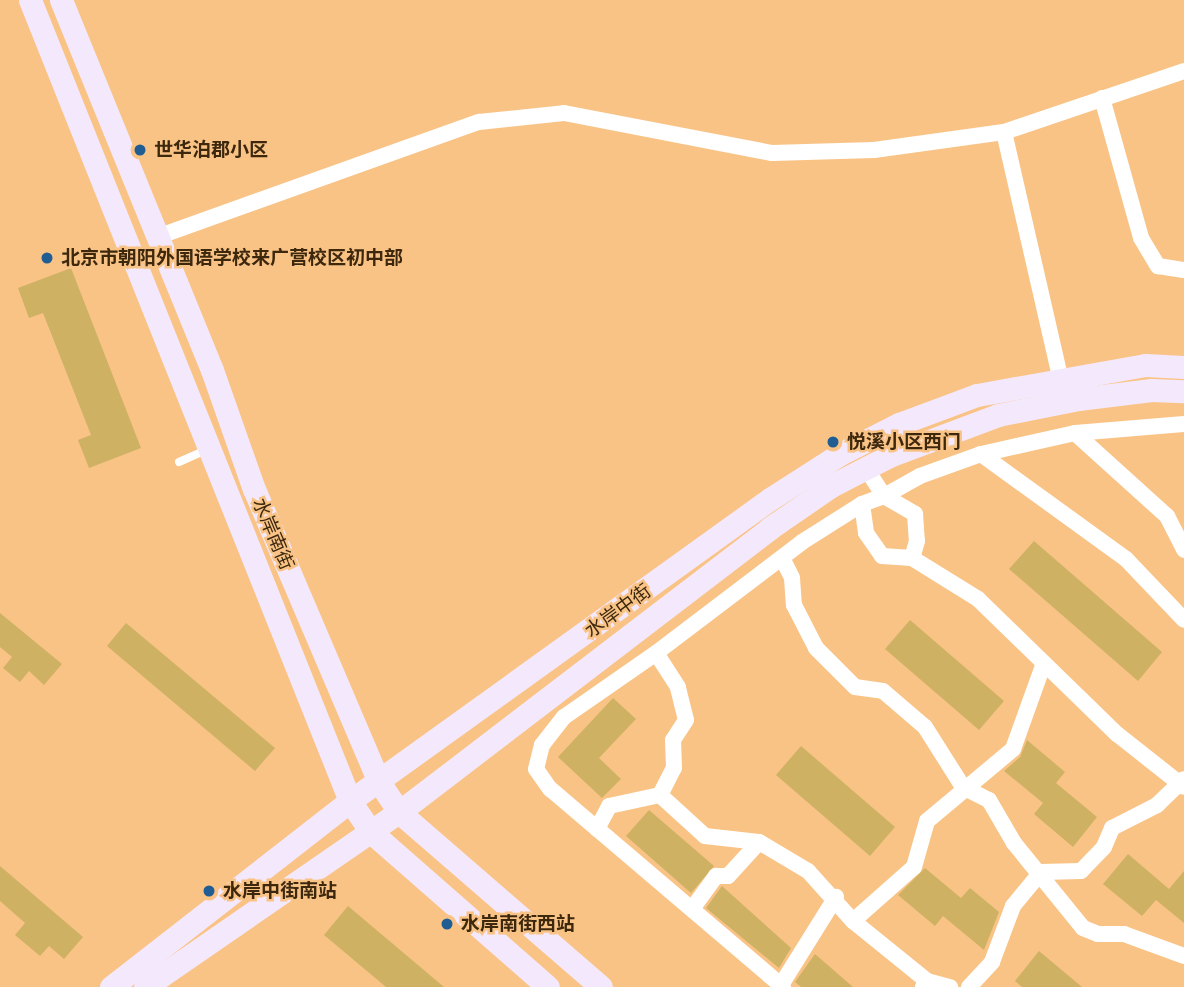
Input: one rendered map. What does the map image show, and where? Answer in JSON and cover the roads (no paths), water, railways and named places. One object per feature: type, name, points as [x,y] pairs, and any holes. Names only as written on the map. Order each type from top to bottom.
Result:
[{"type":"street","name":"水岸南街","points":[[30,0],[350,801],[371,832],[548,987]]},
{"type":"street","name":"水岸南街","points":[[61,0],[158,237],[254,489],[379,782],[399,812],[601,987]]},
{"type":"street","points":[[158,237],[479,122],[564,113],[772,153],[874,150],[1004,132],[1184,71]]},
{"type":"street","points":[[1102,98],[1141,238],[1158,266],[1184,270]]},
{"type":"street","points":[[1004,132],[1061,380]]},
{"type":"street","name":"水岸中街","points":[[111,987],[350,801],[770,499],[840,454],[899,424],[977,395],[1145,365],[1184,367]]},
{"type":"street","name":"水岸中街","points":[[145,987],[399,812],[770,528],[866,468],[998,415],[1114,394],[1184,391]]},
{"type":"street","points":[[836,897],[782,986],[550,789],[536,769],[542,745],[564,717],[656,653],[782,558],[862,504],[884,496],[920,476],[981,454],[1075,433],[1184,424]]},
{"type":"street","points":[[1075,433],[1167,516],[1184,550]]},
{"type":"street","points":[[981,454],[1126,559],[1184,620]]},
{"type":"street","points":[[866,468],[884,496],[915,514],[917,541],[912,558]]},
{"type":"street","points":[[862,504],[866,533],[883,556],[912,558],[978,599],[1117,734],[1183,783],[1157,806],[1112,828],[1104,847],[1081,871],[1041,872],[1013,906],[992,962],[969,987]]},
{"type":"street","points":[[782,558],[792,578],[794,605],[816,648],[855,687],[883,691],[925,727],[963,787],[989,800],[1014,843],[1041,872],[1083,928],[1098,934],[1124,933],[1184,956]]},
{"type":"street","points":[[656,653],[678,687],[686,720],[674,740],[674,768],[660,795]]},
{"type":"street","points":[[853,921],[914,867],[927,821],[963,787],[1013,749],[1044,663]]},
{"type":"street","points":[[597,829],[609,806],[660,795]]},
{"type":"street","points":[[660,795],[705,836],[759,842],[808,872],[836,897],[853,921],[925,984],[950,987]]},
{"type":"street","points":[[692,909],[716,876],[728,876],[759,842]]},
{"type":"lane","points":[[179,461],[209,449]]},
{"type":"place","name":"世华泊郡小区","points":[[140,150]]},
{"type":"place","name":"北京市朝阳外国语学校来广营校区初中部","points":[[47,258]]},
{"type":"place","name":"悦溪小区西门","points":[[833,442]]},
{"type":"place","name":"水岸中街南站","points":[[209,891]]},
{"type":"place","name":"水岸南街西站","points":[[447,924]]}]
